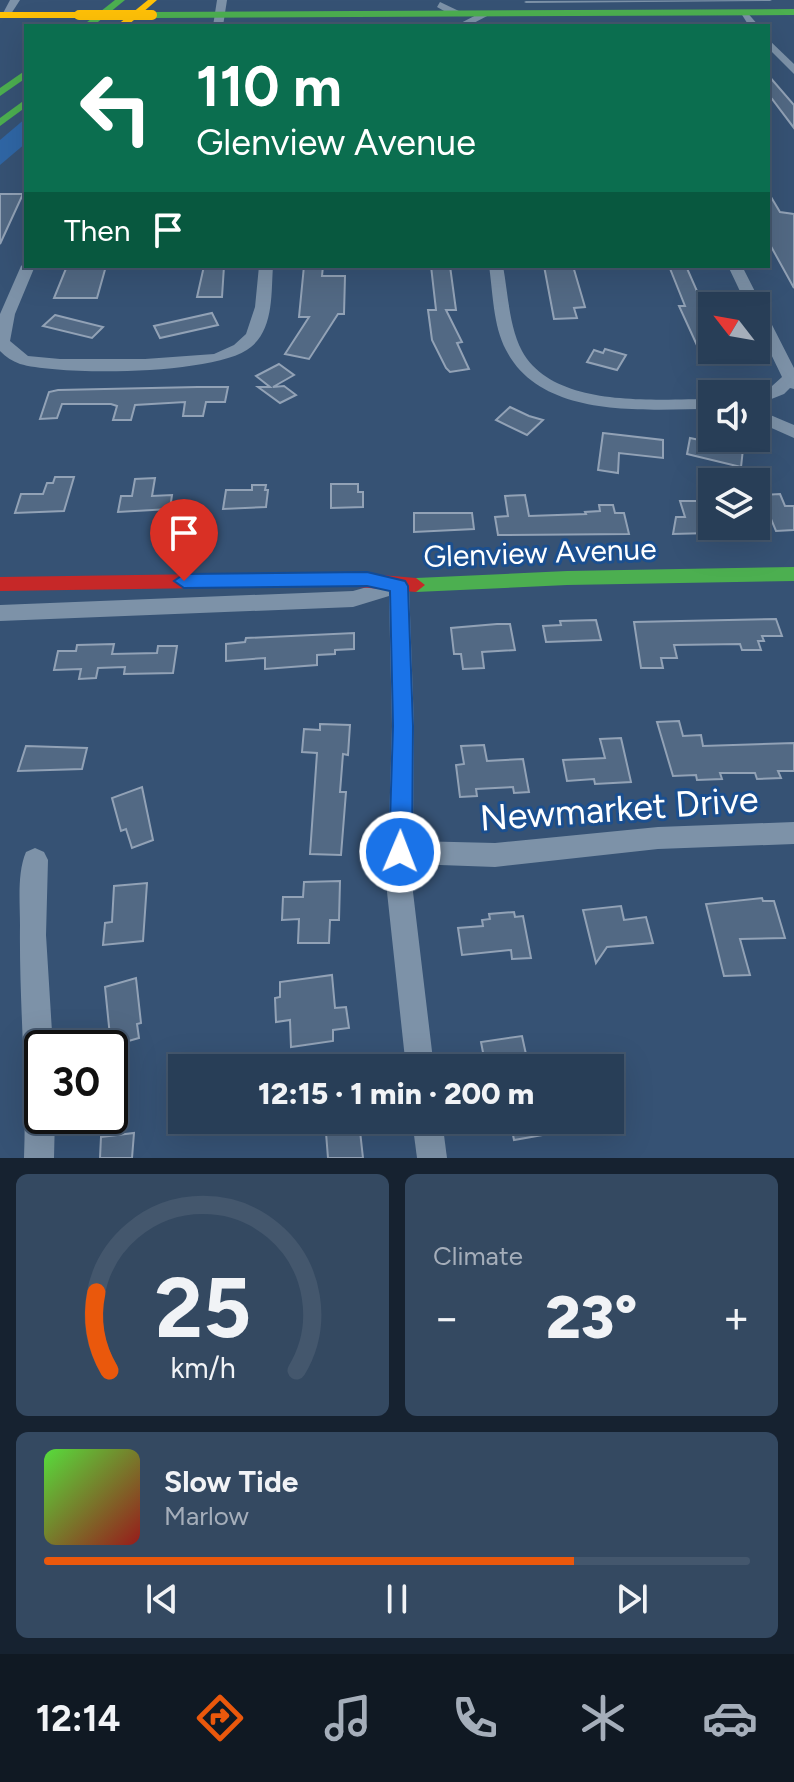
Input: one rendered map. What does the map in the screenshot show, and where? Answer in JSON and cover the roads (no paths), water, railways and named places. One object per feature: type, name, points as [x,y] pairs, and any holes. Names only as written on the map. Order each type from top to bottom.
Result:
[{"type":"main road","points":[[83,20],[121,0]]},
{"type":"main road","points":[[7,10],[83,20],[152,7],[199,20],[221,14],[486,14],[527,5],[700,4],[794,12]]},
{"type":"main road","points":[[124,24],[152,7]]},
{"type":"main road","points":[[0,93],[24,75]]},
{"type":"main road","points":[[0,123],[24,104]]},
{"type":"main road","name":"Glenview Avenue","points":[[0,584],[367,579],[399,586],[567,578],[794,574]]},
{"type":"street","points":[[770,44],[794,71]]},
{"type":"street","points":[[27,268],[1,335],[5,346],[13,354],[45,363],[198,361],[232,353],[250,340],[257,330],[266,268]]},
{"type":"street","points":[[496,268],[513,348],[521,362],[545,381],[578,396],[603,401],[698,404]]},
{"type":"street","points":[[736,268],[748,292]]},
{"type":"street","points":[[770,337],[792,380],[770,394]]},
{"type":"street","points":[[770,421],[794,432]]},
{"type":"street","points":[[0,613],[353,599],[399,586],[403,712],[400,852],[404,951],[418,1054]]},
{"type":"street","name":"Newmarket Drive","points":[[400,852],[495,855],[658,838],[794,833]]},
{"type":"street","points":[[35,860],[31,934],[42,1113],[39,1158]]},
{"type":"street","points":[[429,1134],[432,1158]]},
{"type":"lane","points":[[527,5],[591,1],[700,4],[722,0],[748,10],[770,0]]}]
